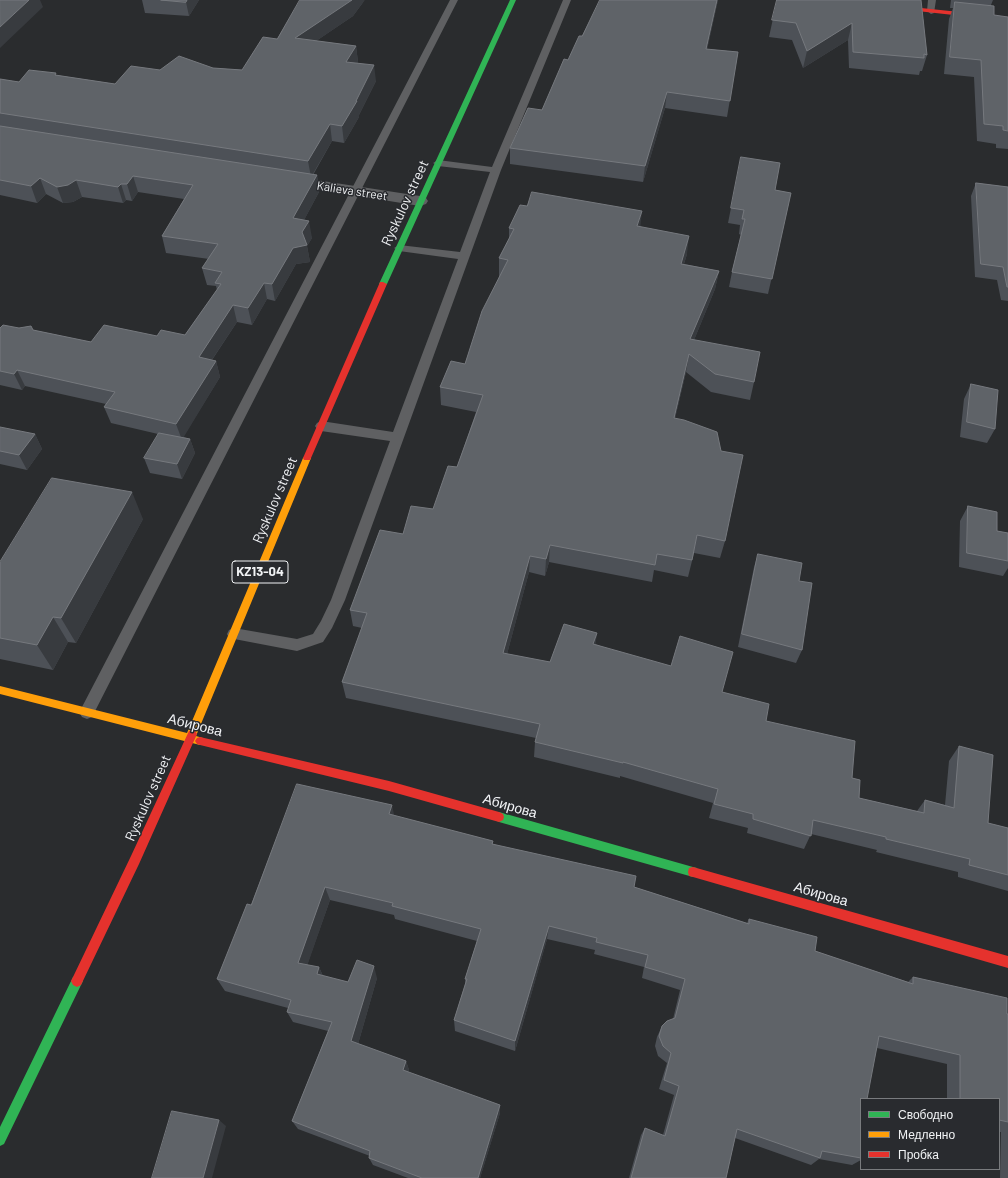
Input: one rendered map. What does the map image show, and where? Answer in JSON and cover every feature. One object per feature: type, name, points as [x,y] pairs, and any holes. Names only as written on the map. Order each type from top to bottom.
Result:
[{"type":"main road","name":"Ryskulov street","points":[[0,1140],[135,860],[190,738],[321,426],[420,201],[513,0]]},
{"type":"main road","points":[[885,6],[1008,19]]},
{"type":"main road","name":"Абирова","points":[[0,690],[389,786],[1008,962]]},
{"type":"street","name":"Kalieva street","points":[[277,179],[420,201]]},
{"type":"lane","points":[[87,712],[454,0]]},
{"type":"lane","points":[[234,634],[297,645],[318,638],[327,624],[338,600],[463,256],[496,170],[567,0]]},
{"type":"lane","points":[[931,11],[932,0]]},
{"type":"lane","points":[[438,163],[496,170]]},
{"type":"lane","points":[[399,248],[463,256]]},
{"type":"lane","points":[[321,426],[397,437]]},
{"type":"building","points":[[0,0],[29,0],[0,27]]},
{"type":"building","points":[[161,0],[187,0],[186,2]]},
{"type":"building","points":[[300,0],[352,0],[295,38],[356,46],[346,62],[374,65],[357,101],[342,126],[330,124],[308,161],[0,113],[0,79],[19,82],[29,70],[56,73],[55,75],[115,84],[131,66],[160,70],[179,56],[213,68],[242,70],[263,37],[277,39]]},
{"type":"building","points":[[600,0],[717,0],[706,49],[738,52],[730,101],[667,92],[645,166],[510,148],[528,108],[542,110],[564,59],[568,60],[579,36],[582,36]]},
{"type":"building","points":[[777,0],[921,0],[927,55],[924,54],[924,58],[853,52],[852,23],[807,51],[796,23],[772,20]]},
{"type":"building","points":[[955,2],[994,6],[994,15],[1008,17],[1008,131],[1003,130],[1003,126],[984,124],[981,60],[950,57]]},
{"type":"building","points":[[0,126],[317,175],[293,218],[309,221],[302,232],[307,245],[293,248],[272,284],[264,283],[248,308],[233,305],[199,357],[216,361],[176,424],[104,407],[115,392],[17,370],[14,374],[0,371],[0,328],[3,325],[19,328],[31,326],[33,330],[91,342],[104,325],[157,336],[161,330],[185,335],[221,284],[215,283],[222,272],[202,268],[218,244],[162,236],[193,185],[133,176],[127,184],[121,184],[118,187],[76,180],[68,185],[57,187],[40,178],[31,186],[0,180]]},
{"type":"building","points":[[741,157],[780,163],[775,190],[791,193],[772,279],[732,272],[745,219],[742,219],[744,210],[731,208]]},
{"type":"building","points":[[976,183],[1008,187],[1008,287],[1003,267],[981,264]]},
{"type":"building","points":[[532,192],[642,211],[637,226],[689,236],[681,264],[719,271],[690,339],[760,352],[754,382],[715,374],[689,354],[674,418],[717,432],[721,451],[743,455],[725,541],[697,535],[692,560],[657,554],[655,565],[550,545],[546,559],[530,556],[503,653],[550,662],[564,624],[597,633],[593,644],[671,666],[680,636],[733,652],[722,692],[769,704],[766,721],[855,741],[852,778],[860,780],[859,798],[924,813],[925,800],[954,808],[959,746],[993,755],[988,823],[1008,828],[1008,875],[969,865],[970,859],[813,820],[811,836],[753,819],[753,814],[714,804],[718,789],[623,762],[535,742],[540,724],[342,682],[367,613],[350,610],[380,530],[403,534],[411,506],[433,509],[448,466],[457,467],[483,395],[440,387],[451,361],[465,364],[482,311],[508,260],[499,258],[514,229],[509,228],[520,205],[527,206]]},
{"type":"building","points":[[971,384],[998,390],[995,429],[967,422]]},
{"type":"building","points":[[0,427],[35,434],[19,455],[0,451]]},
{"type":"building","points":[[159,433],[190,439],[177,464],[144,458]]},
{"type":"building","points":[[52,478],[132,492],[61,618],[53,617],[37,645],[0,638],[0,562]]},
{"type":"building","points":[[968,506],[997,512],[997,531],[1008,533],[1008,561],[967,553]]},
{"type":"building","points":[[758,554],[802,563],[799,581],[812,583],[802,650],[742,634]]},
{"type":"building","points":[[297,784],[392,805],[389,814],[493,841],[492,844],[636,876],[634,887],[749,924],[749,919],[817,937],[815,951],[913,984],[913,977],[1007,998],[1008,1122],[1000,1120],[1000,1098],[960,1098],[960,1055],[879,1036],[867,1098],[860,1098],[860,1158],[822,1151],[820,1158],[737,1129],[726,1178],[631,1178],[645,1128],[665,1136],[679,1086],[664,1080],[671,1053],[663,1046],[659,1036],[662,1026],[667,1021],[675,1018],[685,979],[645,967],[648,955],[596,942],[597,938],[549,926],[515,1041],[454,1020],[481,929],[392,906],[393,903],[325,887],[298,963],[319,967],[317,974],[348,982],[357,960],[374,966],[351,1041],[406,1061],[403,1070],[500,1105],[478,1178],[422,1178],[369,1158],[370,1151],[292,1121],[332,1022],[287,1012],[291,1000],[217,979],[247,904],[251,905]]},
{"type":"building","points":[[172,1111],[219,1120],[203,1178],[152,1178]]},
{"type":"traffic: fast","points":[[383,284],[513,0]]},
{"type":"traffic: fast","points":[[499,817],[693,872]]},
{"type":"traffic: fast","points":[[0,1140],[77,981]]},
{"type":"traffic: slow","points":[[192,734],[307,458]]},
{"type":"traffic: slow","points":[[0,690],[200,741]]},
{"type":"traffic: jam","points":[[892,7],[1008,19]]},
{"type":"traffic: jam","points":[[307,458],[383,284]]},
{"type":"traffic: jam","points":[[77,981],[135,860],[192,734]]},
{"type":"traffic: jam","points":[[200,741],[389,786],[499,817]]},
{"type":"traffic: jam","points":[[693,872],[1008,962]]}]
